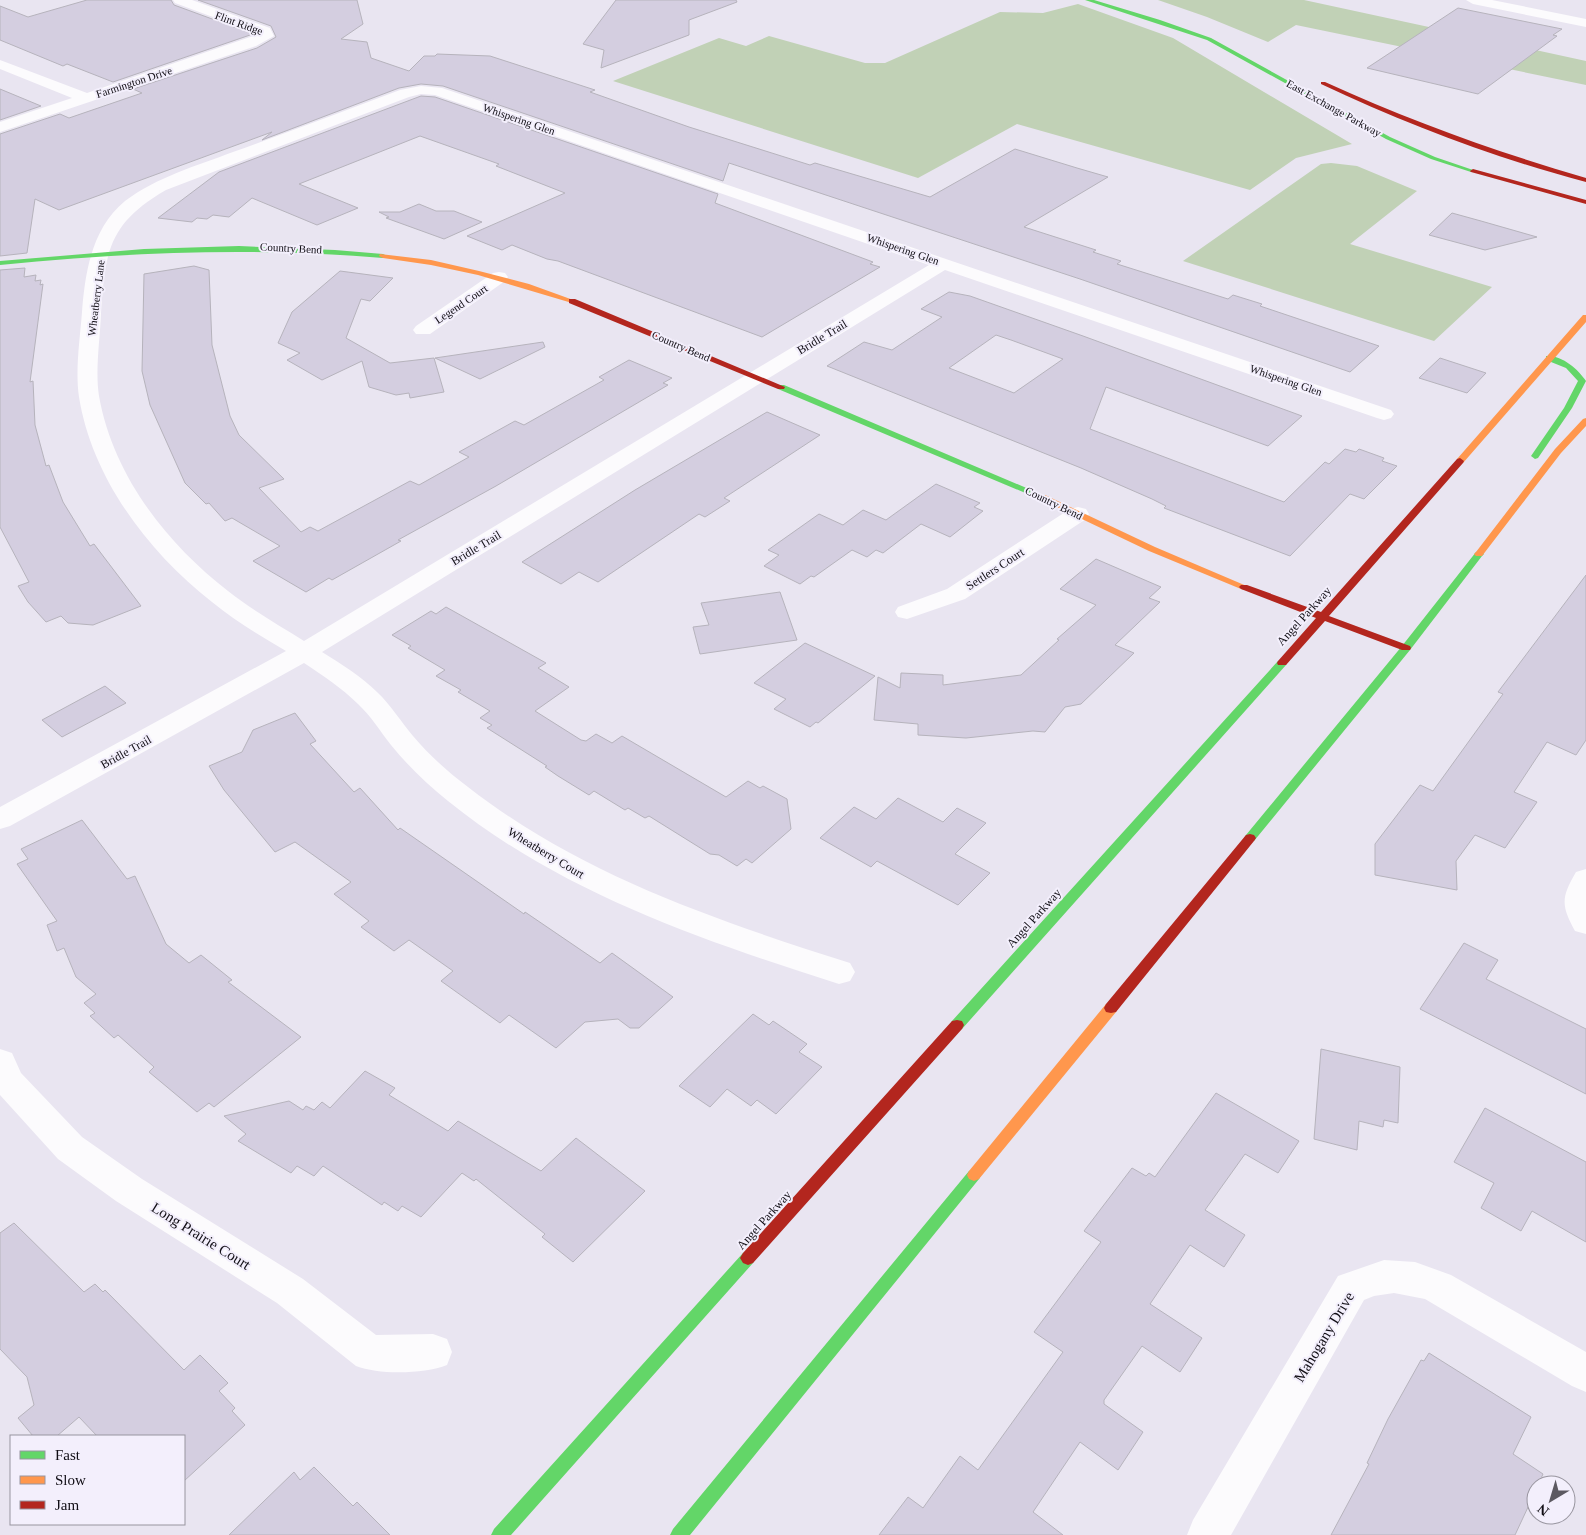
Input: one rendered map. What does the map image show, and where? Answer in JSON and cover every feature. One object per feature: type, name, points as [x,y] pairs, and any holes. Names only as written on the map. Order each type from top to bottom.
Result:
[{"type":"main road","name":"East Exchange Parkway","points":[[1088,0],[1183,29],[1240,56],[1353,120],[1412,149],[1491,176],[1586,202]]},
{"type":"main road","points":[[1240,56],[1259,54]]},
{"type":"main road","name":"East Exchange Parkway","points":[[1316,79],[1373,108],[1433,132],[1501,155],[1586,180]]},
{"type":"main road","points":[[1491,176],[1586,208]]},
{"type":"main road","name":"Country Bend","points":[[0,264],[101,252],[205,247],[324,250],[400,258],[529,285],[1029,490],[1172,558],[1406,648]]},
{"type":"main road","name":"Angel Parkway","points":[[500,1535],[1323,617],[1586,317]]},
{"type":"main road","points":[[1521,497],[1529,468],[1546,438],[1568,408],[1582,381],[1578,372],[1567,364],[1550,358]]},
{"type":"main road","points":[[679,1535],[1406,648],[1521,497],[1558,451],[1586,421]]},
{"type":"street","name":"Flint Ridge","points":[[180,0],[265,31],[268,36]]},
{"type":"street","points":[[1473,0],[1586,23]]},
{"type":"street","name":"Farmington Drive","points":[[0,127],[264,39],[268,36]]},
{"type":"street","points":[[0,64],[86,98]]},
{"type":"street","name":"Wheatberry Lane","points":[[304,652],[220,597],[188,570],[134,508],[101,446],[89,394],[92,312],[101,252],[108,230],[120,216],[145,195],[169,183],[404,93],[421,90]]},
{"type":"street","name":"Whispering Glen","points":[[421,90],[443,93],[1384,414]]},
{"type":"street","name":"Bridle Trail","points":[[0,819],[120,755],[304,652],[944,263]]},
{"type":"street","name":"Legend Court","points":[[423,330],[499,278]]},
{"type":"street","name":"Settlers Court","points":[[907,612],[956,594],[1078,514]]},
{"type":"street","name":"Wheatberry Court","points":[[304,652],[364,694],[407,747],[462,798],[526,843],[589,879],[687,922],[839,972]]},
{"type":"street","points":[[1586,880],[1578,895],[1579,909],[1586,923]]},
{"type":"street","name":"Long Prairie Court","points":[[0,1063],[9,1082],[70,1148],[129,1190],[290,1291],[370,1353],[433,1352]]},
{"type":"street","name":"Mahogany Drive","points":[[1208,1535],[1351,1288],[1369,1279],[1391,1275],[1414,1277],[1438,1286],[1586,1373]]},
{"type":"green space","points":[[1158,0],[1304,0],[1586,61],[1586,85],[1296,25],[1268,42],[1207,17]]},
{"type":"green space","points":[[1078,4],[1173,38],[1352,144],[1296,158],[1250,190],[1017,124],[918,178],[613,81],[719,38],[746,46],[769,36],[865,63],[885,63],[1000,12],[1043,13]]},
{"type":"green space","points":[[1331,163],[1357,166],[1417,191],[1350,244],[1492,287],[1434,341],[1183,261],[1321,164]]},
{"type":"building","points":[[87,0],[171,0],[174,5],[253,34],[113,82],[67,64],[63,66],[0,40],[0,6],[28,17]]},
{"type":"building","points":[[198,0],[357,0],[363,24],[341,39],[367,42],[371,58],[409,71],[424,56],[435,56],[437,54],[490,56],[595,90],[590,92],[689,127],[810,165],[815,163],[930,197],[1015,149],[1108,177],[1024,227],[1096,250],[1093,252],[1121,261],[1117,264],[1228,299],[1233,295],[1262,304],[1260,306],[1379,346],[1350,372],[1080,279],[729,163],[723,181],[443,86],[421,84],[399,88],[262,140],[272,132],[59,210],[35,199],[27,253],[0,256],[0,134],[60,114],[69,118],[142,93],[133,89],[257,48],[276,37],[271,26]]},
{"type":"building","points":[[616,0],[736,0],[737,2],[689,20],[689,35],[601,68],[604,50],[583,44]]},
{"type":"building","points":[[1458,8],[1562,29],[1553,35],[1557,36],[1478,94],[1367,68]]},
{"type":"building","points":[[0,89],[41,106],[0,120]]},
{"type":"building","points":[[421,96],[435,97],[718,194],[715,203],[873,262],[870,264],[880,267],[762,337],[512,245],[502,250],[467,236],[565,193],[496,166],[499,164],[420,136],[299,184],[358,208],[317,225],[252,198],[229,217],[213,215],[207,219],[197,218],[192,222],[158,218],[219,172]]},
{"type":"building","points":[[419,204],[436,211],[454,211],[482,222],[444,239],[386,218],[389,217],[379,212],[400,212]]},
{"type":"building","points":[[1452,213],[1537,237],[1485,250],[1429,235]]},
{"type":"building","points":[[194,266],[209,270],[212,345],[230,416],[239,435],[284,479],[259,488],[301,532],[310,527],[318,531],[410,481],[419,485],[469,457],[459,452],[515,421],[524,425],[604,380],[599,377],[629,360],[672,378],[663,383],[668,385],[496,486],[398,540],[401,541],[332,580],[329,578],[306,592],[253,561],[280,546],[232,518],[225,521],[209,503],[206,504],[185,483],[150,405],[142,371],[144,274]]},
{"type":"building","points":[[25,268],[24,277],[36,275],[35,281],[41,280],[40,285],[43,284],[30,382],[33,381],[35,425],[46,466],[49,465],[63,502],[90,546],[94,544],[141,606],[93,625],[68,623],[61,616],[46,622],[28,602],[18,586],[29,582],[0,527],[0,270]]},
{"type":"building","points":[[340,271],[393,278],[370,301],[361,299],[346,338],[390,363],[434,358],[444,392],[410,398],[409,393],[396,395],[369,387],[362,361],[322,380],[287,360],[300,353],[278,343],[292,312]]},
{"type":"building","points":[[949,292],[970,296],[1302,416],[1268,446],[1106,387],[1090,429],[1284,502],[1325,462],[1329,464],[1345,449],[1356,452],[1359,449],[1384,458],[1382,461],[1397,466],[1364,499],[1350,494],[1290,556],[1164,508],[1166,506],[1152,499],[1081,468],[827,366],[864,342],[892,350],[942,317],[921,309]],"holes":[[[996,335],[1063,359],[1014,393],[949,368]]]},
{"type":"building","points":[[543,342],[545,347],[480,379],[435,358]]},
{"type":"building","points":[[1440,358],[1486,373],[1467,393],[1419,378]]},
{"type":"building","points":[[767,412],[820,435],[724,498],[730,501],[705,517],[699,514],[598,582],[579,572],[561,584],[522,562],[635,490]]},
{"type":"building","points":[[936,484],[980,503],[974,507],[983,511],[950,537],[921,524],[883,553],[876,550],[867,557],[852,550],[814,577],[811,576],[800,584],[764,566],[779,555],[768,550],[819,514],[843,525],[863,510],[886,520]]},
{"type":"building","points":[[1096,559],[1161,587],[1149,598],[1160,602],[1115,645],[1134,653],[1081,704],[1065,707],[1045,732],[1033,731],[966,738],[918,735],[918,724],[874,720],[878,677],[900,688],[901,673],[943,675],[943,685],[1021,675],[1059,640],[1057,639],[1096,605],[1060,589]]},
{"type":"building","points":[[1586,575],[1586,740],[1576,755],[1547,742],[1514,792],[1537,802],[1505,848],[1475,835],[1456,861],[1457,890],[1375,875],[1375,844],[1420,785],[1433,791],[1503,694],[1498,692]]},
{"type":"building","points":[[780,592],[797,640],[700,654],[693,627],[709,625],[701,603]]},
{"type":"building","points":[[446,607],[546,663],[538,668],[569,687],[535,711],[581,740],[586,741],[596,734],[612,743],[622,736],[726,797],[748,781],[760,788],[763,786],[787,799],[791,829],[752,863],[746,859],[737,866],[719,855],[710,854],[649,816],[645,818],[628,808],[625,810],[594,791],[589,795],[558,776],[545,767],[547,766],[487,728],[492,725],[480,718],[490,711],[458,692],[461,690],[436,676],[445,670],[408,648],[411,646],[392,635],[431,611],[436,614]]},
{"type":"building","points":[[805,643],[875,676],[818,723],[816,722],[810,727],[774,709],[786,699],[754,683]]},
{"type":"building","points":[[105,686],[126,703],[62,737],[42,720]]},
{"type":"building","points":[[295,713],[316,741],[310,744],[354,792],[360,788],[398,830],[400,828],[524,914],[525,912],[600,963],[612,953],[673,997],[639,1028],[630,1028],[618,1019],[585,1022],[556,1048],[509,1015],[500,1023],[441,981],[453,971],[409,940],[394,951],[361,927],[369,921],[334,894],[351,882],[295,842],[275,852],[224,790],[209,766],[242,752],[253,730]]},
{"type":"building","points":[[898,798],[943,822],[957,808],[986,823],[955,854],[990,873],[958,905],[877,861],[871,867],[820,838],[854,807],[876,819]]},
{"type":"building","points":[[82,820],[127,879],[135,876],[166,944],[189,963],[201,955],[232,980],[228,982],[301,1037],[214,1107],[209,1103],[197,1112],[149,1072],[154,1067],[118,1035],[114,1038],[90,1016],[95,1013],[84,1003],[96,994],[76,977],[64,948],[57,951],[47,925],[57,921],[17,864],[28,859],[21,849]]},
{"type":"building","points":[[1464,943],[1498,960],[1486,979],[1586,1029],[1586,1094],[1420,1009]]},
{"type":"building","points":[[753,1014],[769,1025],[773,1021],[807,1044],[799,1052],[822,1067],[776,1114],[757,1100],[751,1106],[727,1089],[710,1107],[679,1086]]},
{"type":"building","points":[[1321,1049],[1400,1067],[1398,1123],[1384,1120],[1383,1127],[1359,1121],[1357,1150],[1314,1139]]},
{"type":"building","points":[[365,1071],[395,1088],[389,1095],[448,1131],[458,1121],[541,1171],[576,1138],[645,1191],[573,1262],[542,1237],[545,1234],[476,1179],[474,1181],[462,1173],[421,1217],[402,1206],[398,1211],[384,1202],[382,1205],[323,1166],[314,1176],[297,1166],[291,1173],[238,1141],[246,1134],[224,1116],[289,1101],[303,1110],[306,1106],[314,1110],[322,1102],[330,1108]]},
{"type":"building","points":[[1216,1093],[1299,1141],[1278,1173],[1245,1154],[1205,1210],[1245,1235],[1224,1267],[1190,1245],[1150,1304],[1202,1338],[1180,1372],[1142,1346],[1104,1400],[1104,1404],[1143,1432],[1118,1470],[1080,1442],[1033,1512],[1063,1535],[879,1535],[908,1497],[923,1508],[960,1456],[978,1470],[1063,1352],[1034,1332],[1101,1242],[1084,1231],[1132,1168],[1146,1176],[1149,1173],[1155,1177]]},
{"type":"building","points":[[1485,1108],[1586,1162],[1586,1242],[1532,1211],[1521,1231],[1481,1208],[1494,1183],[1454,1162]]},
{"type":"building","points":[[14,1223],[84,1292],[95,1284],[103,1292],[105,1290],[184,1370],[200,1355],[228,1383],[219,1391],[235,1408],[232,1411],[245,1425],[185,1480],[185,1435],[96,1435],[79,1417],[58,1435],[32,1435],[18,1418],[34,1405],[27,1377],[0,1349],[0,1233]]},
{"type":"building","points":[[1429,1353],[1531,1417],[1513,1454],[1543,1474],[1526,1475],[1526,1511],[1515,1535],[1331,1535],[1369,1464],[1367,1463],[1388,1419],[1421,1360],[1424,1361]]},
{"type":"building","points":[[314,1467],[353,1506],[357,1502],[390,1535],[229,1535],[294,1472],[300,1480]]},
{"type":"traffic: fast","points":[[1088,0],[1209,39],[1388,138],[1433,158],[1473,171]]},
{"type":"traffic: fast","points":[[0,263],[96,254],[239,248],[287,249],[383,256]]},
{"type":"traffic: fast","points":[[1535,456],[1568,408],[1582,381],[1569,366],[1549,358]]},
{"type":"traffic: fast","points":[[781,387],[1045,498]]},
{"type":"traffic: fast","points":[[1250,838],[1406,648],[1479,554]]},
{"type":"traffic: fast","points":[[957,1025],[1282,663]]},
{"type":"traffic: fast","points":[[679,1535],[974,1175]]},
{"type":"traffic: fast","points":[[500,1535],[748,1258]]},
{"type":"traffic: slow","points":[[383,256],[455,267],[526,286],[572,301]]},
{"type":"traffic: slow","points":[[1460,461],[1586,317]]},
{"type":"traffic: slow","points":[[1479,554],[1558,451],[1586,421]]},
{"type":"traffic: slow","points":[[1045,498],[1152,549],[1244,587]]},
{"type":"traffic: slow","points":[[974,1175],[1111,1008]]},
{"type":"traffic: jam","points":[[1323,83],[1387,112],[1452,137],[1518,160],[1586,180]]},
{"type":"traffic: jam","points":[[1473,171],[1586,202]]},
{"type":"traffic: jam","points":[[572,301],[781,387]]},
{"type":"traffic: jam","points":[[1282,663],[1460,461]]},
{"type":"traffic: jam","points":[[1244,587],[1406,648]]},
{"type":"traffic: jam","points":[[1111,1008],[1250,838]]},
{"type":"traffic: jam","points":[[748,1258],[957,1025]]}]
